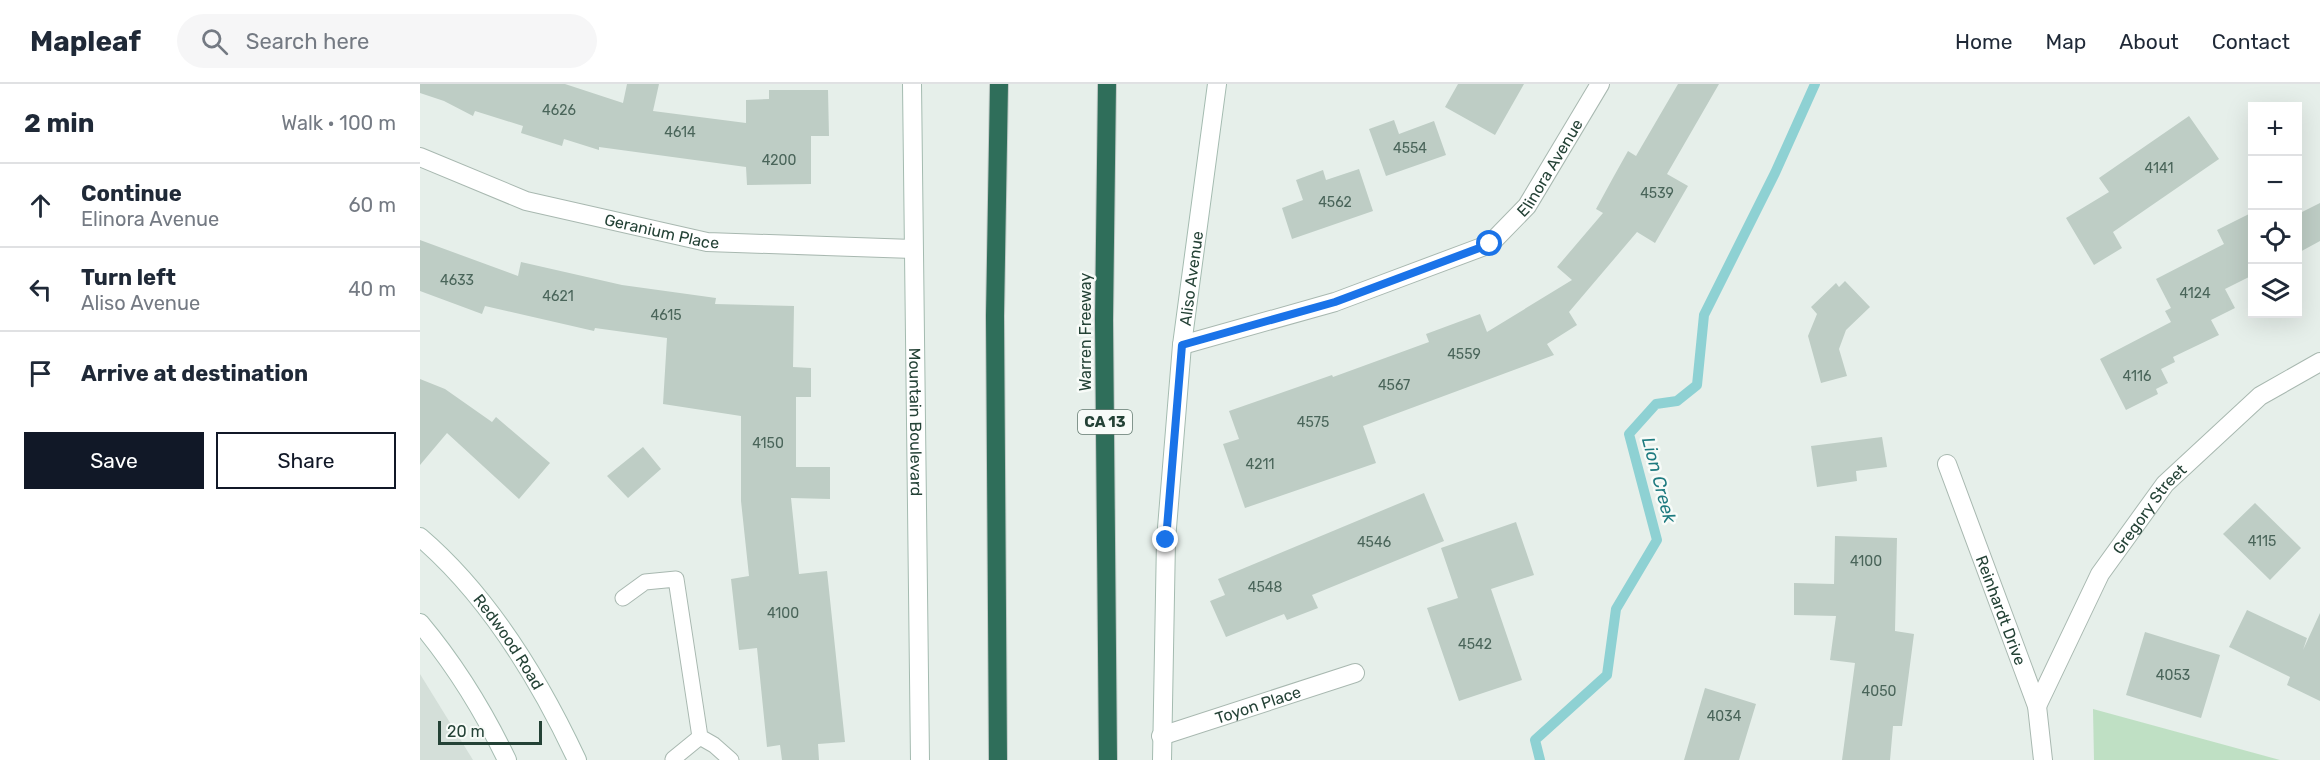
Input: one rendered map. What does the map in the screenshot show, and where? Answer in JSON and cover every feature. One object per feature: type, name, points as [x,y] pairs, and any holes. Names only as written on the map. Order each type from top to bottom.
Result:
[{"type":"highway","points":[[998,760],[995,316],[999,84]]},
{"type":"highway","name":"Warren Freeway","points":[[1107,84],[1104,320],[1108,760]]},
{"type":"street","name":"Mountain Boulevard","points":[[912,84],[920,760]]},
{"type":"street","name":"Aliso Avenue","points":[[1162,760],[1166,540],[1182,345],[1217,84]]},
{"type":"street","name":"Elinora Avenue","points":[[1182,345],[1335,302],[1490,244],[1527,206],[1600,84]]},
{"type":"street","name":"Geranium Place","points":[[420,157],[526,201],[707,242],[913,249]]},
{"type":"street","name":"Gregory Street","points":[[2037,706],[2100,574],[2165,484],[2260,396],[2320,362]]},
{"type":"street","name":"Reinhardt Drive","points":[[1947,464],[2037,706],[2043,760]]},
{"type":"street","name":"Redwood Road","points":[[420,537],[472,590],[507,638],[536,682],[578,760]]},
{"type":"street","points":[[420,623],[453,664],[483,711],[507,760]]},
{"type":"street","name":"Toyon Place","points":[[1161,736],[1356,673]]},
{"type":"lane","points":[[623,598],[645,582],[676,579],[700,737]]},
{"type":"lane","points":[[673,759],[700,737]]},
{"type":"lane","points":[[700,737],[714,745],[731,760]]},
{"type":"shaded area","points":[[420,674],[473,760],[420,760]]},
{"type":"green space","points":[[2093,709],[2280,760],[2094,760]]},
{"type":"building","points":[[420,84],[565,84],[623,103],[627,84],[659,84],[653,111],[746,123],[746,100],[769,99],[769,90],[828,90],[829,136],[811,136],[811,184],[747,185],[746,167],[599,147],[599,150],[564,139],[562,146],[521,133],[523,126],[475,111],[473,116],[444,101],[420,93]]},
{"type":"building","points":[[1458,84],[1524,84],[1495,135],[1445,107]]},
{"type":"building","points":[[1678,84],[1719,84],[1667,174],[1688,186],[1655,243],[1637,232],[1569,312],[1577,325],[1547,344],[1554,355],[1363,426],[1376,463],[1245,508],[1223,444],[1239,439],[1229,411],[1429,342],[1426,334],[1480,314],[1487,332],[1572,280],[1557,267],[1603,213],[1596,209],[1628,151],[1636,156]]},
{"type":"building","points":[[2189,116],[2219,159],[2113,232],[2122,248],[2094,265],[2066,218],[2109,192],[2099,178]]},
{"type":"building","points":[[1394,120],[1399,134],[1434,121],[1446,155],[1386,176],[1369,129]]},
{"type":"building","points":[[1359,169],[1373,211],[1292,239],[1282,208],[1303,200],[1296,180],[1323,170],[1326,180]]},
{"type":"building","points":[[2320,203],[2320,241],[2302,251],[2302,212]]},
{"type":"building","points":[[2248,214],[2248,278],[2225,289],[2235,308],[2211,320],[2219,335],[2173,357],[2175,362],[2161,369],[2168,383],[2156,389],[2158,394],[2126,410],[2100,359],[2171,322],[2165,311],[2171,308],[2156,279],[2224,244],[2217,230]]},
{"type":"building","points":[[420,240],[518,276],[521,262],[622,285],[716,298],[715,304],[794,306],[793,367],[811,368],[811,397],[796,397],[796,467],[830,467],[830,499],[791,498],[799,574],[827,571],[845,742],[818,744],[819,760],[782,760],[780,745],[767,747],[757,648],[739,650],[731,579],[749,576],[741,501],[741,416],[663,404],[667,338],[595,328],[594,331],[485,306],[482,314],[420,291]]},
{"type":"building","points":[[1845,281],[1870,307],[1846,330],[1839,349],[1847,376],[1821,383],[1808,336],[1817,314],[1811,307],[1836,283],[1839,287]]},
{"type":"building","points":[[420,379],[445,389],[492,422],[496,417],[550,463],[519,499],[447,433],[420,465]]},
{"type":"building","points":[[1882,437],[1887,467],[1856,471],[1857,481],[1817,487],[1811,446]]},
{"type":"building","points":[[643,447],[661,469],[628,498],[607,476]]},
{"type":"building","points":[[1424,493],[1444,541],[1312,595],[1318,608],[1287,620],[1284,614],[1226,637],[1210,601],[1225,595],[1218,579]]},
{"type":"building","points":[[2255,503],[2301,548],[2270,580],[2223,534]]},
{"type":"building","points":[[1516,522],[1534,575],[1491,589],[1522,680],[1459,701],[1427,608],[1458,598],[1441,548]]},
{"type":"building","points":[[1835,536],[1897,538],[1895,631],[1914,634],[1902,726],[1893,726],[1890,760],[1842,760],[1855,663],[1830,660],[1836,616],[1794,615],[1794,583],[1834,584]]},
{"type":"building","points":[[2247,610],[2307,638],[2303,650],[2320,613],[2320,701],[2287,685],[2290,677],[2229,647]]},
{"type":"building","points":[[2145,632],[2220,655],[2201,718],[2126,695]]},
{"type":"building","points":[[1705,688],[1756,704],[1739,760],[1684,760]]},
{"type":"waterway","name":"Lion Creek","points":[[1540,760],[1535,740],[1607,675],[1616,609],[1657,540],[1629,434],[1656,404],[1677,401],[1697,385],[1704,315],[1775,173],[1815,84]]},
{"type":"route","points":[[1166,540],[1182,345],[1335,302],[1490,244]]}]
